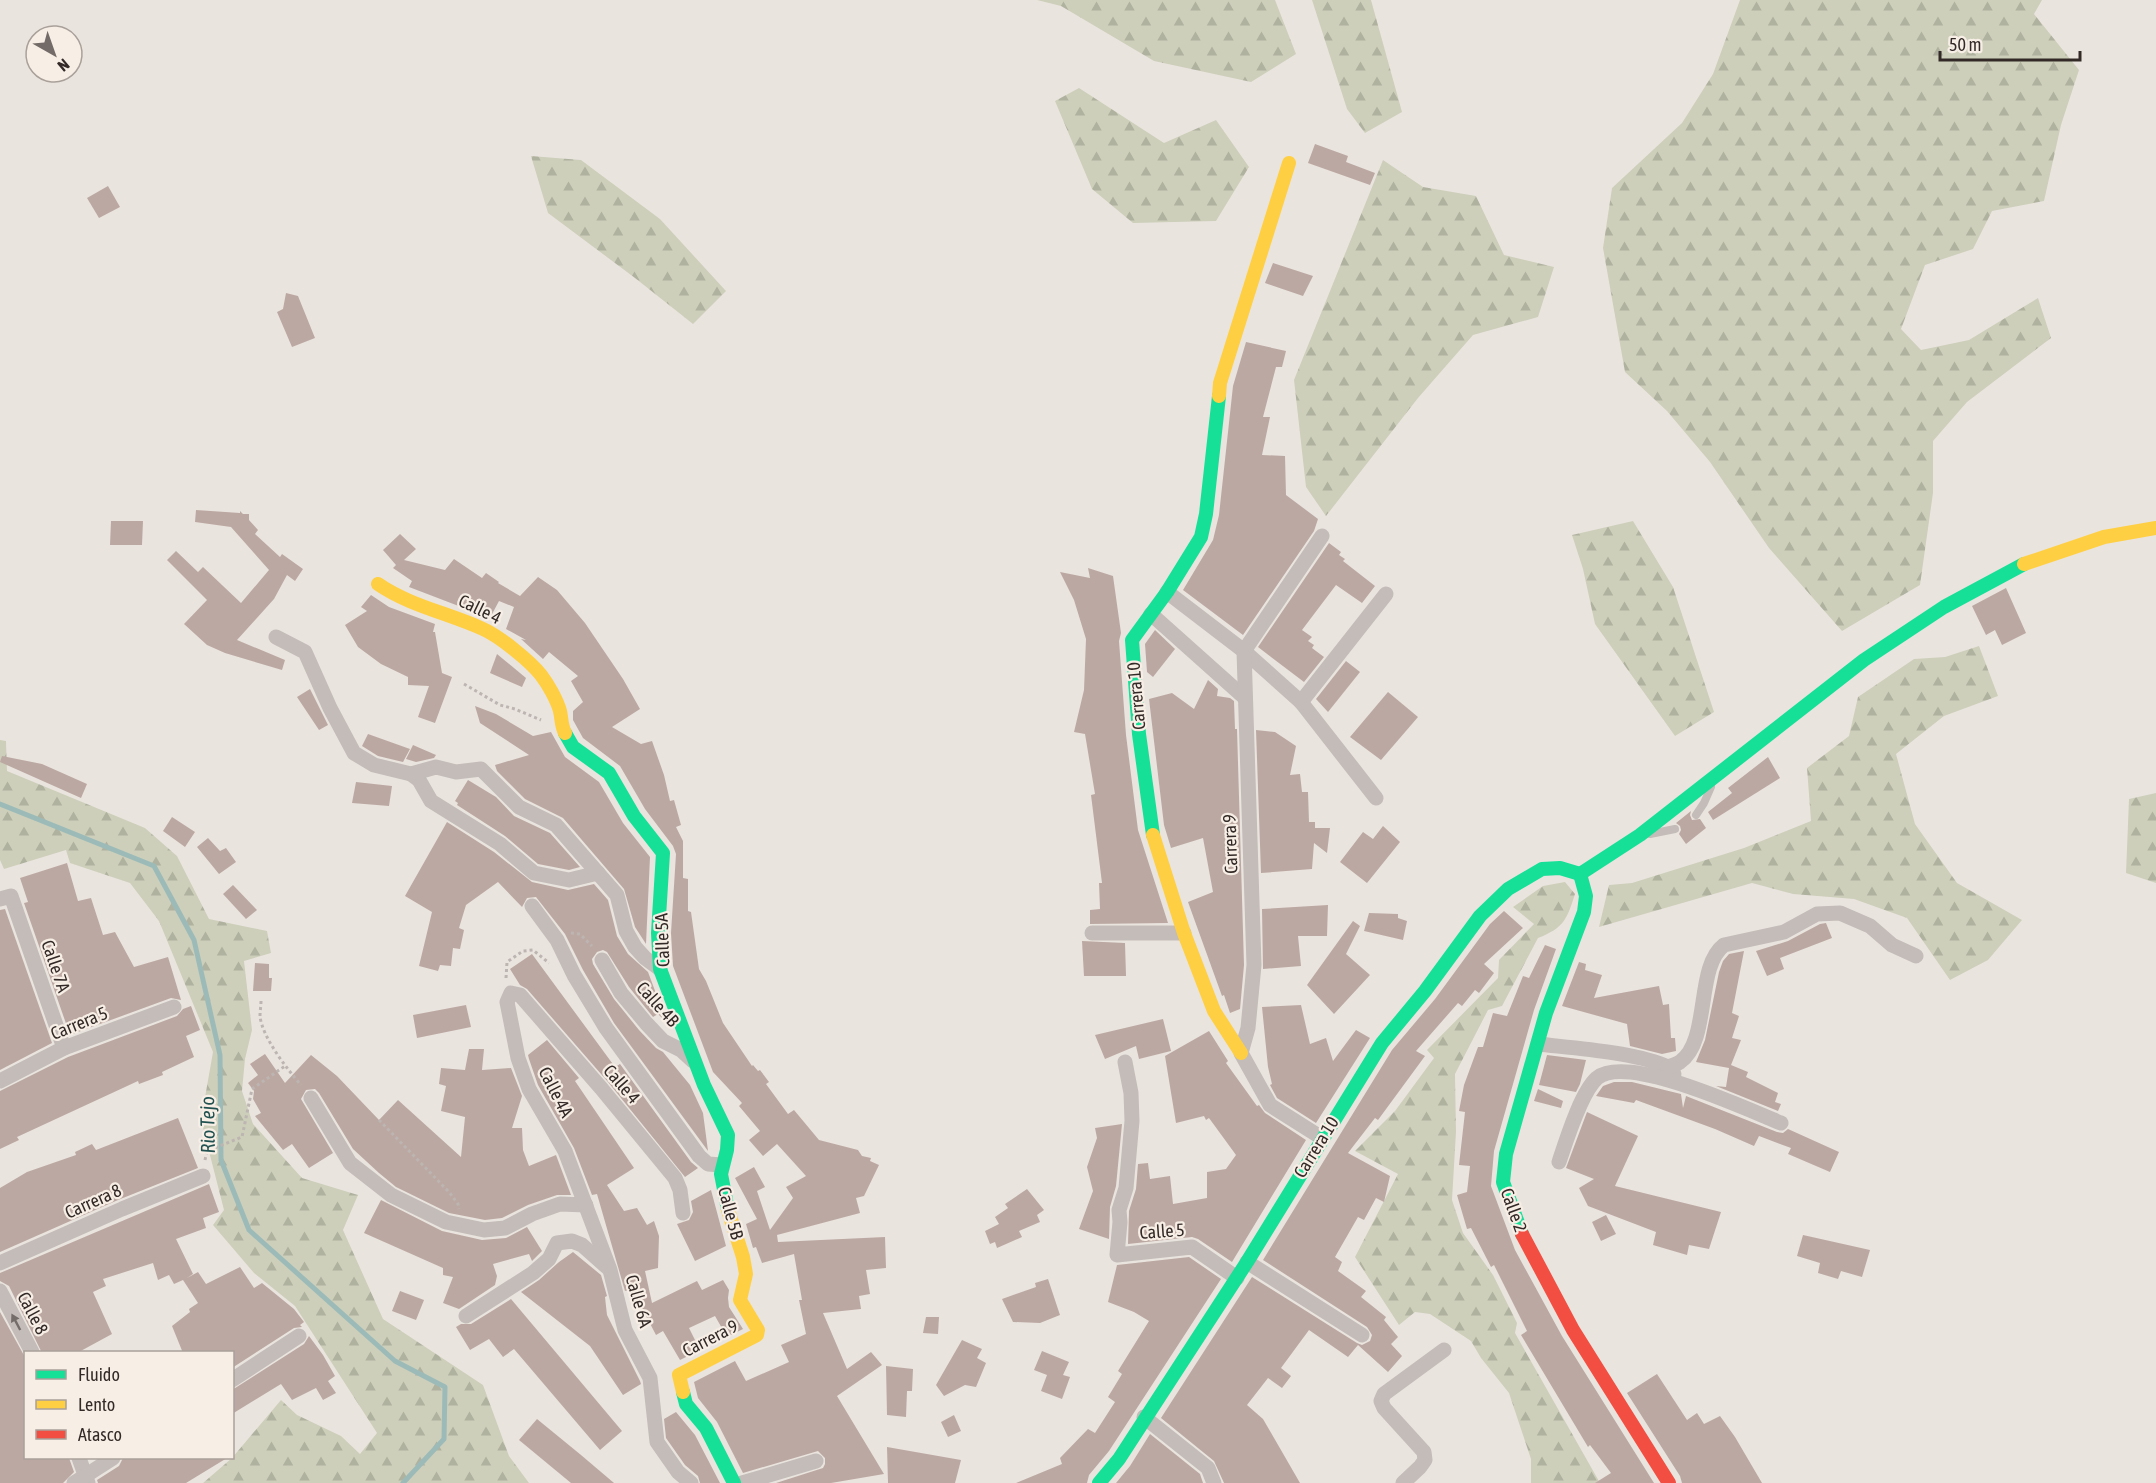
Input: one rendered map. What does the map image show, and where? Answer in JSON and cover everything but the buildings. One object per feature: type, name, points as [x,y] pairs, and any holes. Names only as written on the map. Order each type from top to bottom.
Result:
[{"type":"street","name":"Carrera 10","points":[[1242,1053],[1214,1011],[1184,933],[1151,828],[1139,734],[1132,640],[1167,592],[1201,537],[1206,514],[1220,383],[1289,163]]},
{"type":"street","points":[[1580,874],[1640,835],[1864,660],[1944,607],[2025,564],[2104,537],[2156,528]]},
{"type":"street","points":[[1244,651],[1322,536]]},
{"type":"street","name":"Calle 4","points":[[378,584],[394,595],[486,630],[522,657],[541,675],[556,701],[560,712],[560,723]]},
{"type":"street","points":[[1167,592],[1244,651],[1300,702],[1376,798]]},
{"type":"street","points":[[1300,702],[1386,594]]},
{"type":"street","points":[[1151,614],[1245,698]]},
{"type":"street","points":[[276,637],[304,652],[354,753],[374,765],[411,774],[420,780],[431,801],[500,843],[534,873],[568,879],[598,873]]},
{"type":"street","name":"Carrera 9","points":[[1242,1053],[1248,1028],[1254,965],[1244,651]]},
{"type":"street","name":"Calle 5A","points":[[560,723],[573,747],[609,773],[634,816],[663,853],[658,933],[660,969],[679,1024]]},
{"type":"street","points":[[411,774],[436,767],[456,772],[481,769],[519,807],[556,825],[617,895],[626,931],[635,947],[660,969]]},
{"type":"street","name":"Carrera 10","points":[[1099,1483],[1119,1459],[1144,1417],[1237,1278],[1382,1043],[1425,992],[1480,916],[1508,889],[1542,869],[1560,868],[1580,874]]},
{"type":"street","name":"Calle 2","points":[[1580,874],[1586,896],[1584,912],[1546,1013],[1506,1154],[1503,1182],[1526,1244],[1573,1330],[1668,1483]]},
{"type":"street","name":"Calle 7A","points":[[6,897],[64,1048]]},
{"type":"street","points":[[532,906],[557,940],[574,975],[606,1028],[699,1156],[708,1164],[722,1165]]},
{"type":"street","points":[[1667,1067],[1680,1062],[1687,1054],[1698,1030],[1711,962],[1716,950],[1724,945],[1784,932],[1817,914],[1840,913],[1870,926],[1892,945],[1916,956]]},
{"type":"street","points":[[1092,933],[1184,933]]},
{"type":"street","name":"Calle 4B","points":[[602,960],[621,993],[646,1023],[663,1041],[681,1050],[695,1063]]},
{"type":"street","name":"Calle 4","points":[[511,993],[520,995],[662,1162],[677,1184],[683,1213]]},
{"type":"street","name":"Calle 4A","points":[[511,993],[507,1002],[519,1058],[529,1089],[565,1151],[586,1205]]},
{"type":"street","name":"Carrera 5","points":[[0,1081],[64,1048],[174,1007]]},
{"type":"street","name":"Calle 5B","points":[[679,1024],[728,1135],[727,1150],[722,1165],[726,1202],[743,1257],[746,1275],[740,1300],[758,1330],[757,1335]]},
{"type":"street","points":[[1538,1044],[1625,1056],[1667,1067],[1683,1084]]},
{"type":"street","points":[[1242,1053],[1270,1105],[1322,1138]]},
{"type":"street","name":"Calle 5","points":[[1125,1062],[1131,1093],[1132,1121],[1126,1188],[1119,1210],[1117,1255],[1192,1247],[1237,1278]]},
{"type":"street","points":[[1559,1162],[1569,1132],[1591,1084],[1599,1076],[1611,1072],[1627,1071],[1653,1075],[1683,1084],[1781,1123]]},
{"type":"street","points":[[311,1098],[350,1163],[392,1195],[446,1222],[484,1230],[505,1228],[532,1214],[560,1204],[586,1205]]},
{"type":"street","name":"Carrera 8","points":[[0,1263],[202,1176]]},
{"type":"street","name":"Calle 6A","points":[[586,1205],[610,1270],[625,1330],[650,1378],[657,1442],[672,1464],[691,1483]]},
{"type":"street","points":[[466,1316],[533,1274],[549,1259],[557,1243],[572,1241],[582,1245],[610,1270]]},
{"type":"street","points":[[1247,1262],[1362,1335]]},
{"type":"street","name":"Calle 8","points":[[0,1291],[31,1351]]},
{"type":"street","name":"Carrera 9","points":[[734,1483],[706,1428],[686,1404],[679,1375],[757,1335]]},
{"type":"street","points":[[234,1379],[299,1336]]},
{"type":"street","points":[[1402,1483],[1425,1460],[1424,1452],[1384,1408],[1381,1401],[1384,1394],[1444,1350]]},
{"type":"street","points":[[1144,1417],[1208,1468],[1214,1483]]},
{"type":"street","points":[[80,1459],[83,1480],[112,1459]]},
{"type":"street","points":[[742,1483],[816,1461]]},
{"type":"lane","points":[[1696,814],[1704,803],[1715,776]]},
{"type":"lane","points":[[1640,835],[1675,829]]},
{"type":"path","points":[[464,684],[500,705],[539,719],[560,723]]},
{"type":"path","points":[[557,940],[570,933],[580,934],[602,960]]},
{"type":"path","points":[[511,993],[506,978],[507,962],[523,951],[533,950],[560,971],[574,975]]},
{"type":"path","points":[[261,1001],[260,1017],[268,1035],[285,1066],[311,1098]]},
{"type":"path","points":[[207,1151],[242,1137],[252,1089],[285,1066]]},
{"type":"path","points":[[378,1120],[449,1192],[458,1204],[459,1226]]},
{"type":"green space","points":[[1037,0],[1275,0],[1296,54],[1251,82],[1154,61],[1061,6]]},
{"type":"green space","points":[[1312,0],[1371,0],[1402,112],[1365,133],[1347,109]]},
{"type":"green space","points":[[1740,0],[2042,0],[2034,14],[2079,70],[2061,125],[2044,201],[1992,211],[1973,249],[1925,265],[1901,329],[1921,350],[1969,340],[2038,298],[2051,338],[1967,402],[1933,441],[1933,493],[1920,585],[1842,631],[1769,548],[1710,462],[1667,411],[1625,372],[1603,248],[1612,188],[1682,123],[1713,74]]},
{"type":"green space","points":[[1079,88],[1164,143],[1216,120],[1249,167],[1216,221],[1133,223],[1092,189],[1055,101]]},
{"type":"green space","points":[[531,156],[581,160],[660,219],[726,291],[693,324],[548,213]]},
{"type":"green space","points":[[1383,160],[1423,187],[1476,196],[1504,255],[1554,267],[1538,317],[1473,335],[1418,398],[1326,516],[1306,487],[1294,380]]},
{"type":"green space","points":[[1633,521],[1673,587],[1714,712],[1675,736],[1595,624],[1583,569],[1572,535]]},
{"type":"green space","points":[[1979,646],[1998,696],[1944,716],[1896,754],[1915,824],[1957,883],[2022,920],[1988,960],[1950,980],[1907,918],[1854,899],[1793,894],[1752,883],[1599,927],[1609,885],[1632,883],[1744,848],[1811,821],[1807,768],[1849,736],[1858,697],[1914,659],[1945,657]]},
{"type":"green space","points":[[0,740],[6,741],[7,771],[145,828],[177,856],[209,919],[267,931],[271,953],[244,961],[252,1030],[245,1059],[242,1091],[253,1124],[302,1178],[358,1195],[343,1230],[383,1319],[483,1385],[509,1456],[529,1483],[203,1483],[231,1459],[234,1459],[234,1456],[281,1400],[297,1415],[341,1436],[360,1454],[377,1433],[295,1306],[254,1273],[213,1225],[224,1210],[201,1120],[213,1052],[159,921],[130,883],[70,863],[66,850],[4,869],[0,860]]},
{"type":"green space","points":[[2156,793],[2156,883],[2126,873],[2129,799]]},
{"type":"green space","points":[[1565,882],[1575,894],[1567,916],[1554,930],[1538,938],[1502,1006],[1488,1010],[1455,1074],[1456,1132],[1452,1200],[1463,1233],[1493,1275],[1517,1323],[1515,1333],[1600,1483],[1531,1483],[1531,1459],[1509,1393],[1481,1358],[1471,1341],[1430,1314],[1415,1312],[1399,1325],[1355,1257],[1398,1174],[1355,1151],[1395,1111],[1434,1058],[1427,1050],[1498,978],[1499,960],[1534,924],[1513,907],[1543,886]]},
{"type":"waterway","name":"Rio Tejo","points":[[0,804],[154,866],[194,940],[220,1055],[221,1160],[249,1230],[395,1361],[445,1387],[444,1439],[403,1483]]},
{"type":"traffic: fast","points":[[1153,835],[1139,734],[1132,640],[1167,592],[1201,537],[1206,514],[1219,396]]},
{"type":"traffic: fast","points":[[1580,874],[1640,835],[1864,660],[1944,607],[2024,564]]},
{"type":"traffic: fast","points":[[565,733],[573,747],[609,773],[634,816],[663,853],[658,933],[660,969],[704,1085],[728,1135],[721,1174],[728,1210]]},
{"type":"traffic: fast","points":[[1099,1483],[1119,1459],[1247,1262],[1382,1043],[1425,991],[1480,916],[1508,889],[1542,869],[1560,868],[1580,874]]},
{"type":"traffic: fast","points":[[1522,1234],[1503,1182],[1506,1154],[1546,1013],[1584,912],[1586,896],[1580,874]]},
{"type":"traffic: fast","points":[[683,1392],[686,1404],[706,1428],[734,1483]]},
{"type":"traffic: slow","points":[[1219,396],[1220,383],[1289,163]]},
{"type":"traffic: slow","points":[[2024,564],[2104,537],[2156,528]]},
{"type":"traffic: slow","points":[[378,584],[416,604],[483,629],[514,649],[536,669],[549,687],[559,707],[565,733]]},
{"type":"traffic: slow","points":[[1153,835],[1184,933],[1214,1011],[1241,1053]]},
{"type":"traffic: slow","points":[[683,1392],[679,1375],[757,1335],[758,1330],[740,1300],[746,1274],[728,1210]]},
{"type":"traffic: jam","points":[[1522,1234],[1573,1330],[1669,1483]]}]
